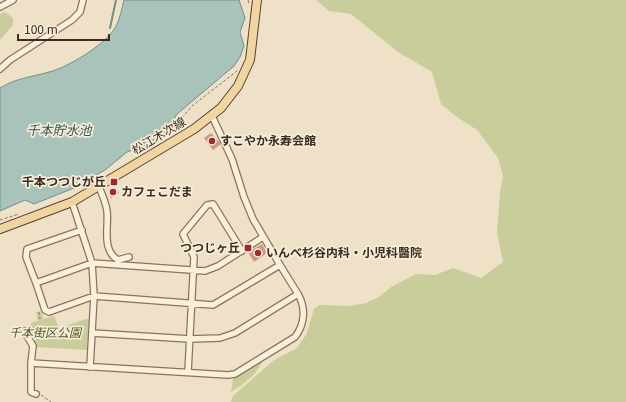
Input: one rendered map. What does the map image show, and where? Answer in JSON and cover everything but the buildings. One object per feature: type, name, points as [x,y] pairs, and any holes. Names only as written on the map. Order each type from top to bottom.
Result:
[{"type":"main road","name":"松江木次線","points":[[0,229],[72,202],[194,129],[212,116],[232,95],[245,73],[253,44],[257,0]]},
{"type":"street","points":[[1,7],[2,0]]},
{"type":"street","points":[[1,7],[13,0]]},
{"type":"street","points":[[0,69],[10,60],[72,20],[80,12],[83,0]]},
{"type":"street","points":[[31,363],[235,374],[295,337],[300,330],[305,311],[304,304],[263,236],[244,197],[232,159],[212,116]]},
{"type":"street","points":[[99,187],[107,212],[106,230],[109,248],[118,260],[129,257]]},
{"type":"street","points":[[72,202],[92,263],[94,296],[90,367]]},
{"type":"street","points":[[188,372],[194,272],[193,252],[183,234],[207,206],[213,204],[242,250]]},
{"type":"street","points":[[82,230],[27,249],[26,257],[46,312],[94,296],[192,304],[218,304],[280,265]]},
{"type":"street","points":[[36,283],[92,263],[194,272],[212,269],[263,236]]},
{"type":"street","points":[[92,333],[190,339],[220,338],[228,336],[298,294]]},
{"type":"street","points":[[24,331],[33,346],[30,387],[32,392],[36,394]]},
{"type":"path","points":[[248,0],[250,8]]},
{"type":"path","points":[[163,140],[192,106],[238,71]]},
{"type":"path","points":[[0,220],[23,213]]},
{"type":"path","points":[[39,312],[40,319]]},
{"type":"path","points":[[36,394],[44,396],[51,402]]},
{"type":"green space","points":[[316,0],[626,0],[626,402],[231,402],[233,396],[274,360],[297,348],[306,335],[314,309],[319,305],[349,306],[366,303],[379,297],[391,287],[416,274],[435,275],[453,268],[481,278],[503,262],[497,233],[500,192],[503,176],[498,158],[477,130],[454,115],[441,104],[432,72],[398,52],[351,14],[329,11]]},
{"type":"green space","points":[[5,12],[13,18],[13,25],[0,40],[0,14]]},
{"type":"green space","name":"千本街区公園","points":[[42,311],[43,319],[54,316],[59,328],[86,319],[89,320],[87,350],[36,347],[26,329],[33,322],[38,321],[36,312]]},
{"type":"green space","points":[[264,359],[250,378],[231,392],[233,378]]},
{"type":"water","name":"千本貯水池","points":[[124,0],[239,0],[245,18],[240,32],[244,46],[240,57],[234,66],[177,114],[165,134],[149,144],[127,152],[105,170],[74,188],[34,204],[25,200],[0,211],[0,88],[18,80],[57,70],[96,47],[112,33],[120,17]]},
{"type":"waterway","points":[[110,28],[116,0]]},
{"type":"place","name":"すこやか永寿会館","points":[[212,141]]},
{"type":"place","name":"千本つつじが丘","points":[[114,182]]},
{"type":"place","name":"カフェこだま","points":[[113,192]]},
{"type":"place","name":"つつじヶ丘","points":[[248,248]]},
{"type":"place","name":"いんべ杉谷内科・小児科醫院","points":[[258,253]]}]
